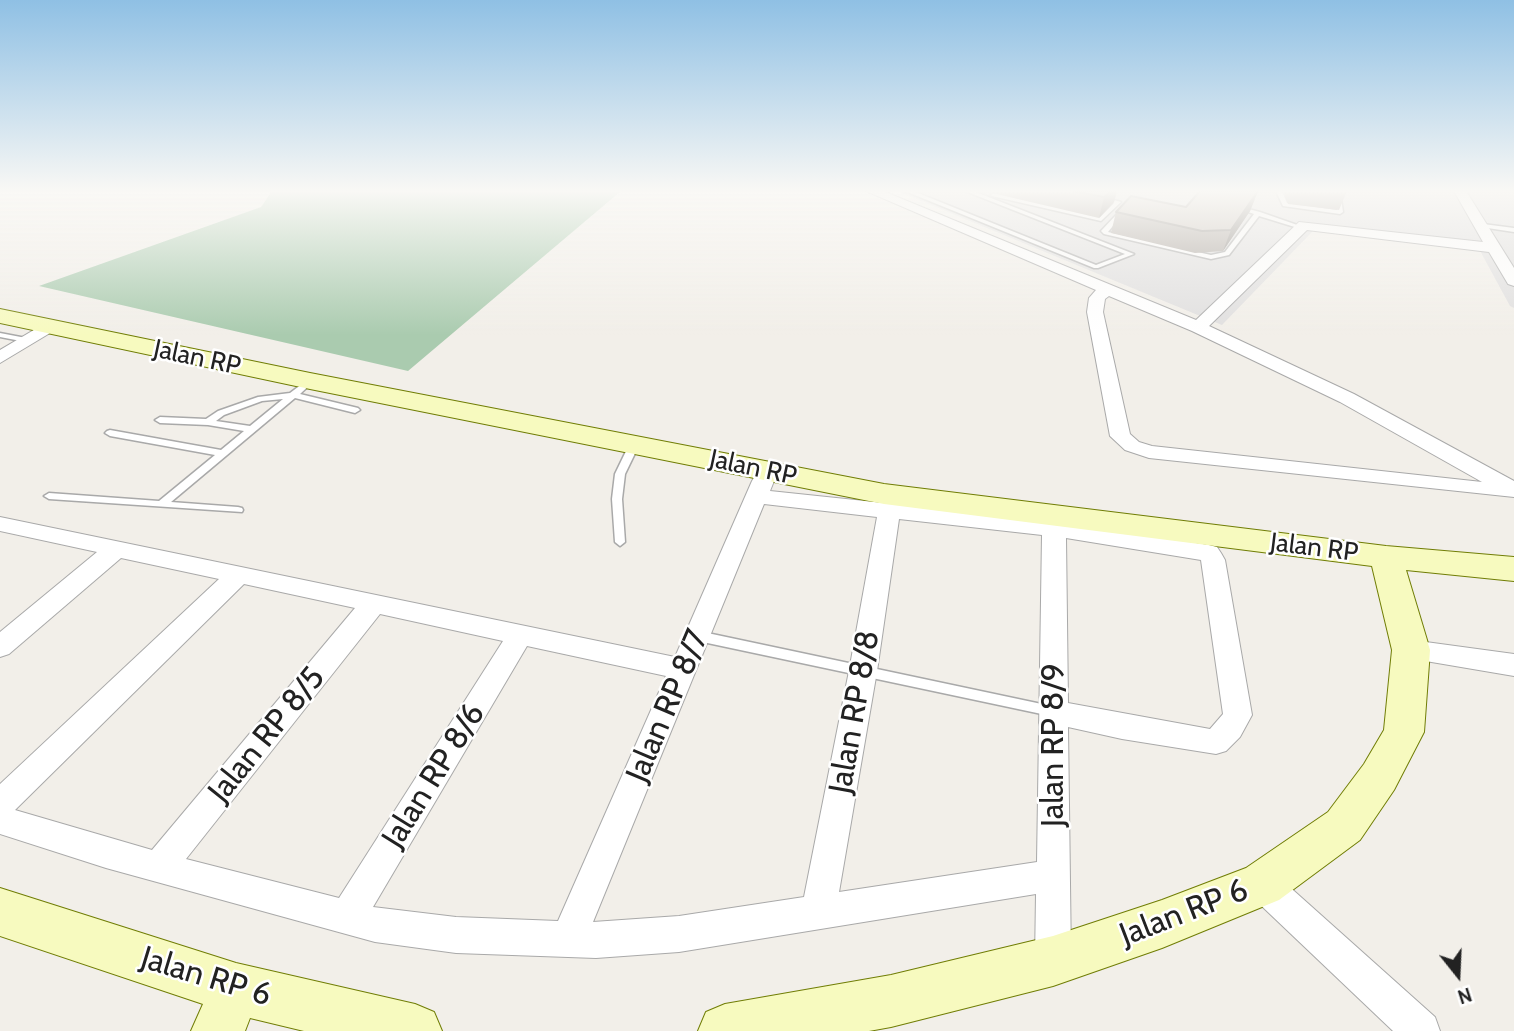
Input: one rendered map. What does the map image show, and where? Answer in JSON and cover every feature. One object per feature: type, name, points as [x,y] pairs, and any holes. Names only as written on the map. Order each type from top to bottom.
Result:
[{"type":"street","points":[[986,239],[1198,327],[1347,398],[1514,491]]},
{"type":"street","points":[[1198,327],[1288,239]]},
{"type":"street","points":[[1425,239],[1496,248]]},
{"type":"street","points":[[1491,239],[1514,281]]},
{"type":"street","points":[[1106,290],[1097,298],[1096,312],[1120,436],[1132,446],[1149,453],[1514,491]]},
{"type":"street","name":"Jalan RP","points":[[0,316],[37,333],[302,388],[635,443],[761,484],[884,494],[1386,557],[1514,569]]},
{"type":"street","points":[[0,358],[37,333]]},
{"type":"street","points":[[1482,472],[1514,472]]},
{"type":"street","points":[[761,484],[888,511],[1054,529],[1209,553],[1213,560],[1238,715],[1230,728],[1216,741],[1122,727],[1054,712]]},
{"type":"street","name":"Jalan RP 8/7","points":[[568,939],[761,484]]},
{"type":"street","name":"Jalan RP 8/8","points":[[818,912],[863,671],[888,511]]},
{"type":"street","points":[[0,524],[683,669]]},
{"type":"street","name":"Jalan RP 8/9","points":[[1053,961],[1054,529]]},
{"type":"street","points":[[0,647],[116,548]]},
{"type":"street","name":"Jalan RP 6","points":[[725,1031],[891,1001],[1053,961],[1162,924],[1262,884],[1344,826],[1379,777],[1404,732],[1411,650],[1386,557]]},
{"type":"street","points":[[0,804],[239,575]]},
{"type":"street","name":"Jalan RP 8/5","points":[[159,867],[374,603]]},
{"type":"street","name":"Jalan RP 8/6","points":[[347,917],[521,634]]},
{"type":"street","points":[[1411,650],[1514,665]]},
{"type":"street","points":[[0,820],[159,867],[375,925],[456,936],[596,940],[679,934],[1053,875]]},
{"type":"street","points":[[1262,884],[1421,1031]]},
{"type":"street","name":"Jalan RP 6","points":[[0,912],[227,1010],[415,1031]]},
{"type":"lane","points":[[1027,239],[1096,267],[1131,254],[1092,239]]},
{"type":"lane","points":[[1130,239],[1221,257],[1227,254],[1238,239]]},
{"type":"lane","points":[[0,335],[37,333]]},
{"type":"lane","points":[[208,422],[221,413],[302,388],[355,410]]},
{"type":"lane","points":[[163,503],[302,388]]},
{"type":"lane","points":[[160,420],[208,422],[252,429]]},
{"type":"lane","points":[[110,433],[223,453]]},
{"type":"lane","points":[[620,542],[617,499],[620,474],[635,443]]},
{"type":"lane","points":[[49,496],[238,510]]},
{"type":"lane","points":[[698,636],[1054,712]]},
{"type":"shaded area","points":[[1014,239],[1305,239],[1222,325]]},
{"type":"shaded area","points":[[1393,239],[1514,239],[1514,308],[1510,306],[1479,249]]},
{"type":"green space","points":[[171,239],[564,239],[408,371],[39,286]]}]
